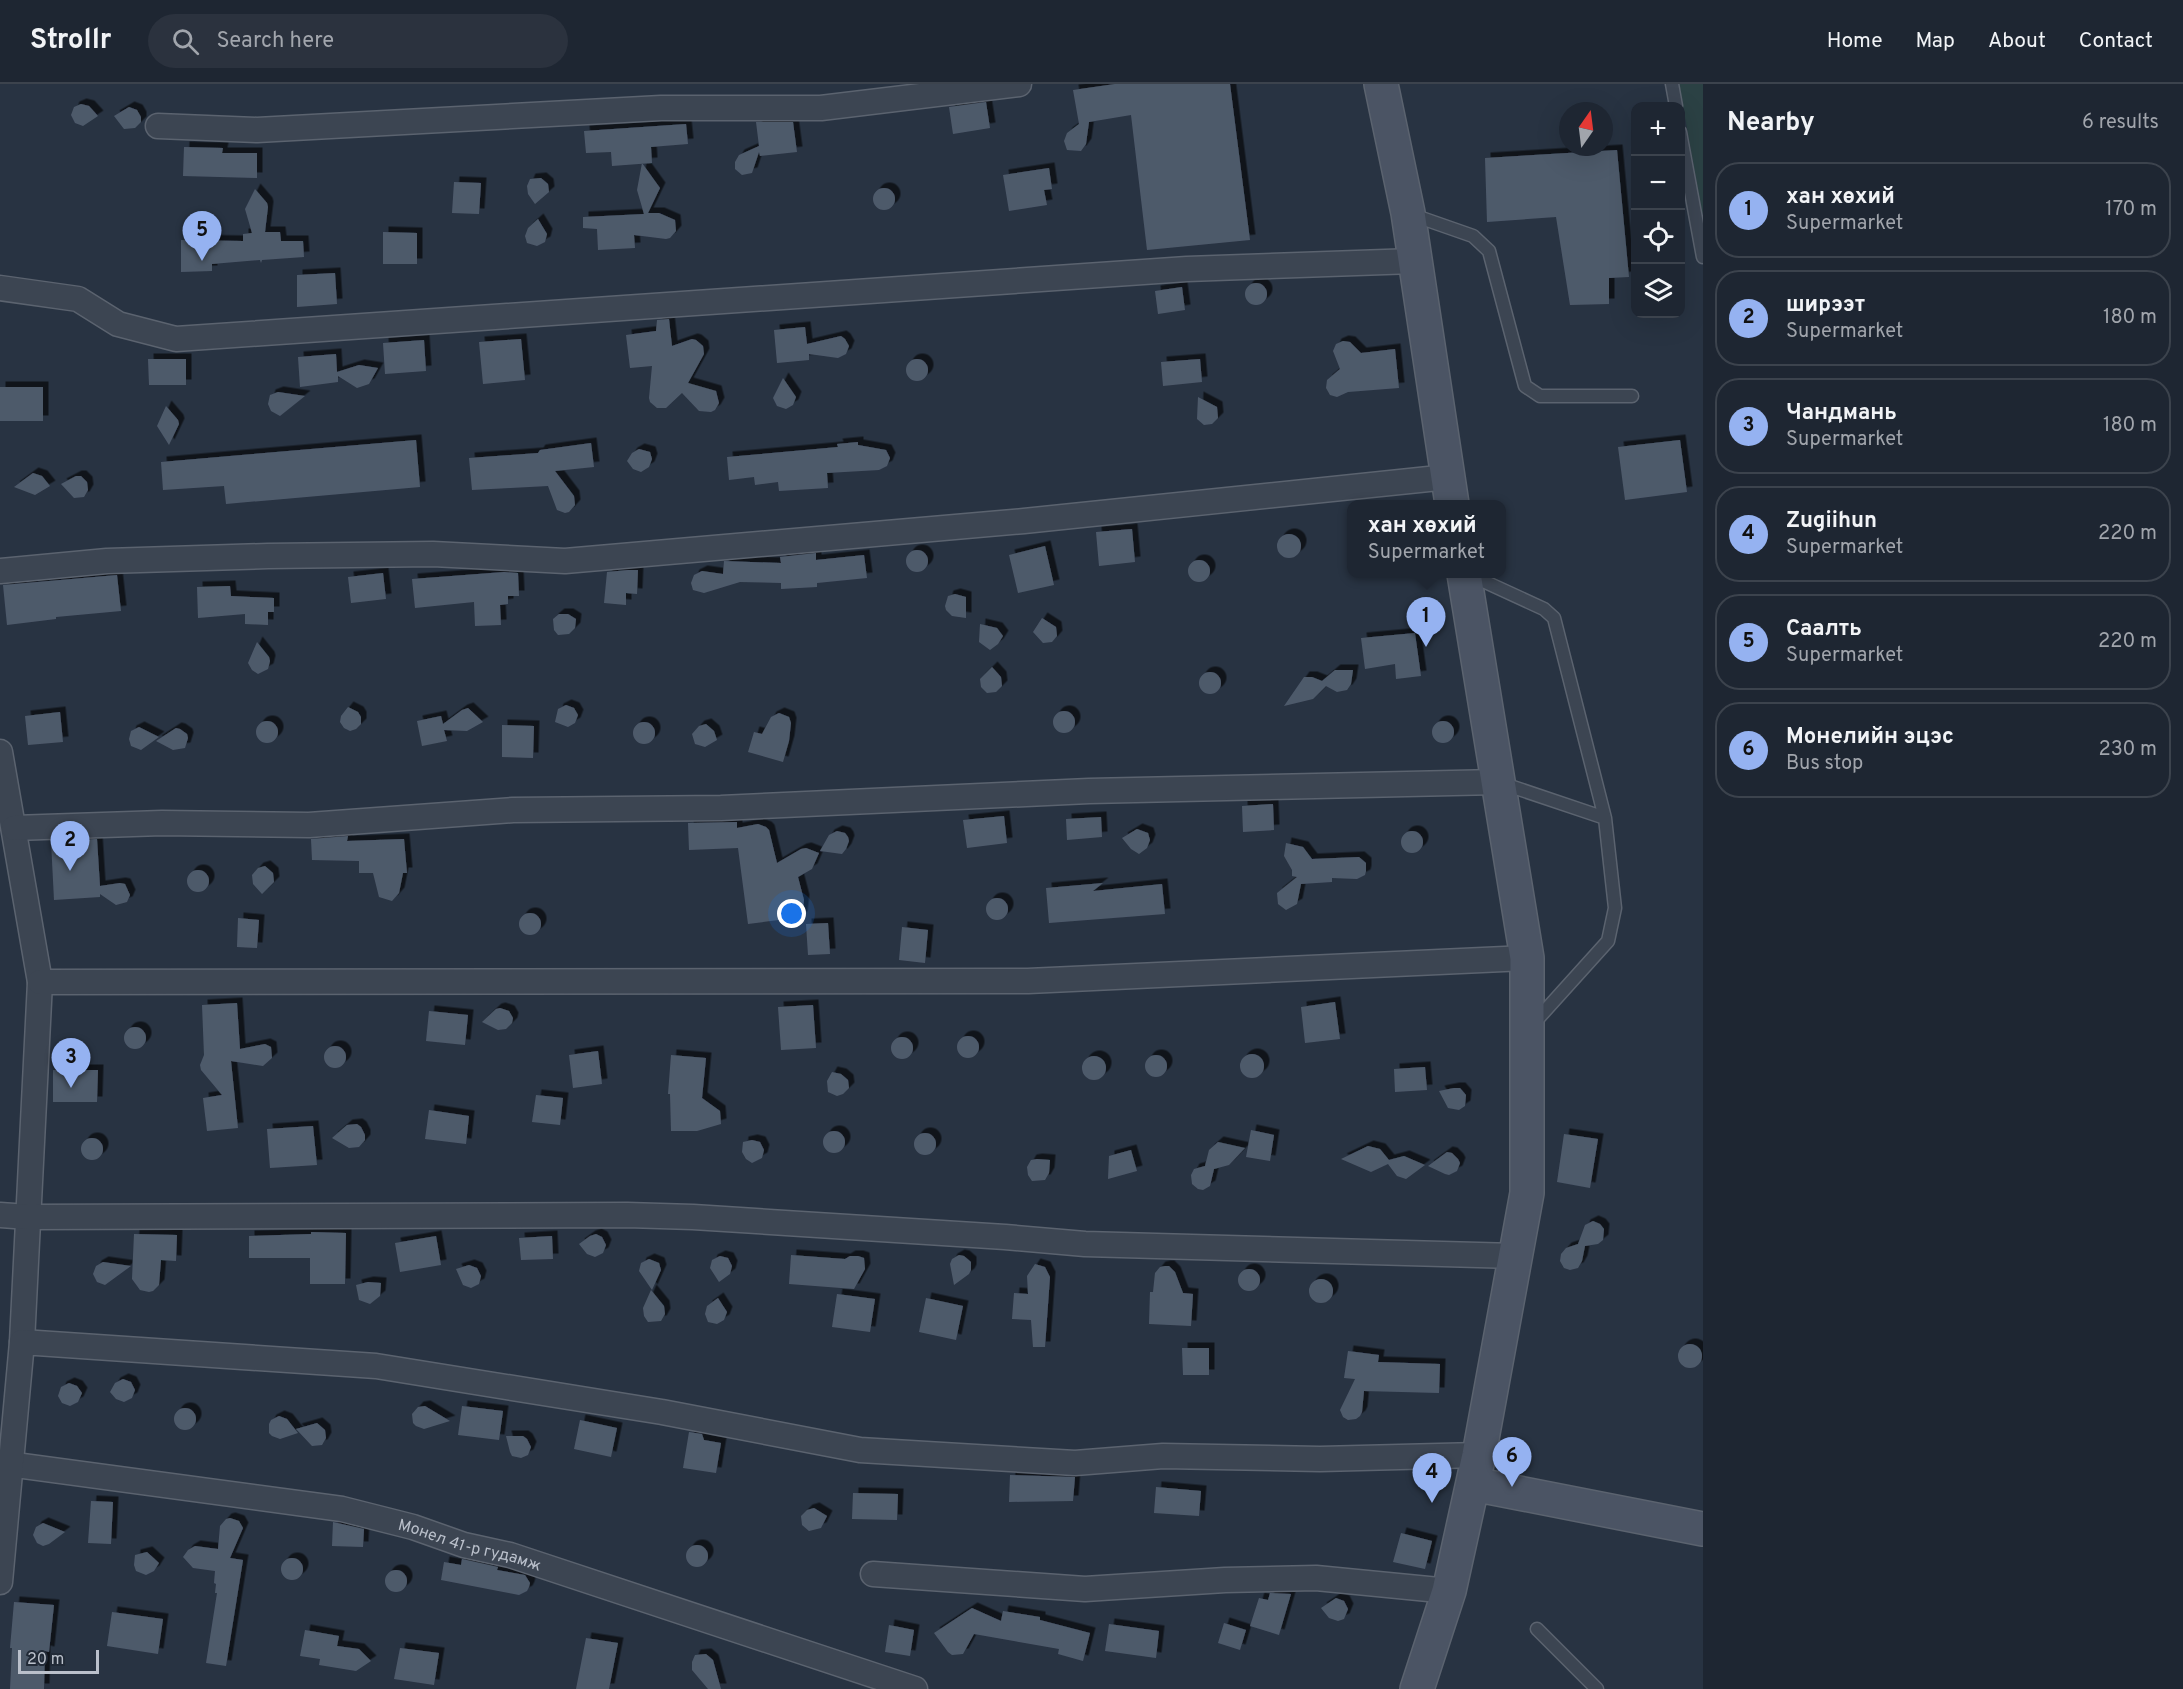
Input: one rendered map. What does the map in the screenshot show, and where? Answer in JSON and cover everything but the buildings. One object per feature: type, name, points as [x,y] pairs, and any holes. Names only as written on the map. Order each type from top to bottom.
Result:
[{"type":"main road","points":[[1381,84],[1408,213],[1450,491]]},
{"type":"main road","points":[[1417,1689],[1449,1591],[1476,1470],[1527,1193],[1527,958],[1467,578]]},
{"type":"main road","points":[[1476,1470],[1703,1530]]},
{"type":"street","points":[[158,126],[257,130],[661,108],[821,108],[1018,84]]},
{"type":"street","points":[[0,288],[78,299],[118,324],[176,339],[1187,269],[1414,261]]},
{"type":"street","points":[[0,571],[107,561],[268,556],[433,554],[565,561],[1024,521],[1450,491]]},
{"type":"street","points":[[0,752],[40,981],[22,1342],[5,1464],[0,1582]]},
{"type":"street","points":[[14,828],[162,823],[309,825],[513,810],[721,808],[1089,791],[1498,782]]},
{"type":"street","points":[[40,981],[1028,981],[1527,958]]},
{"type":"street","points":[[0,1215],[28,1217],[627,1215],[693,1217],[1085,1244],[1515,1257]]},
{"type":"street","points":[[22,1342],[376,1366],[662,1412],[860,1450],[1075,1463],[1163,1456],[1320,1459],[1476,1470]]},
{"type":"street","name":"Монел 41-р гудамж","points":[[5,1464],[342,1509],[414,1527],[464,1545],[521,1558],[915,1689]]},
{"type":"street","points":[[873,1574],[1084,1589],[1225,1580],[1316,1578],[1449,1591]]},
{"type":"lane","points":[[1672,84],[1675,102]]},
{"type":"lane","points":[[1685,156],[1703,257]]},
{"type":"lane","points":[[1408,213],[1473,236],[1489,250],[1525,386],[1540,396],[1632,396]]},
{"type":"lane","points":[[1477,578],[1544,609],[1554,618],[1605,818],[1615,908],[1608,941],[1527,1031]]},
{"type":"lane","points":[[1498,782],[1605,818]]},
{"type":"lane","points":[[1537,1629],[1597,1689]]},
{"type":"green space","points":[[1679,84],[1703,84],[1703,216],[1685,117],[1685,102],[1682,102]]},
{"type":"place","name":"Саалть","points":[[202,261]]},
{"type":"place","name":"хан хөхий","points":[[1426,647]]},
{"type":"place","name":"ширээт","points":[[70,871]]},
{"type":"place","name":"Чандмань","points":[[71,1088]]},
{"type":"place","name":"Монелийн эцэс","points":[[1512,1487]]},
{"type":"place","name":"Zugiihun","points":[[1432,1503]]}]
